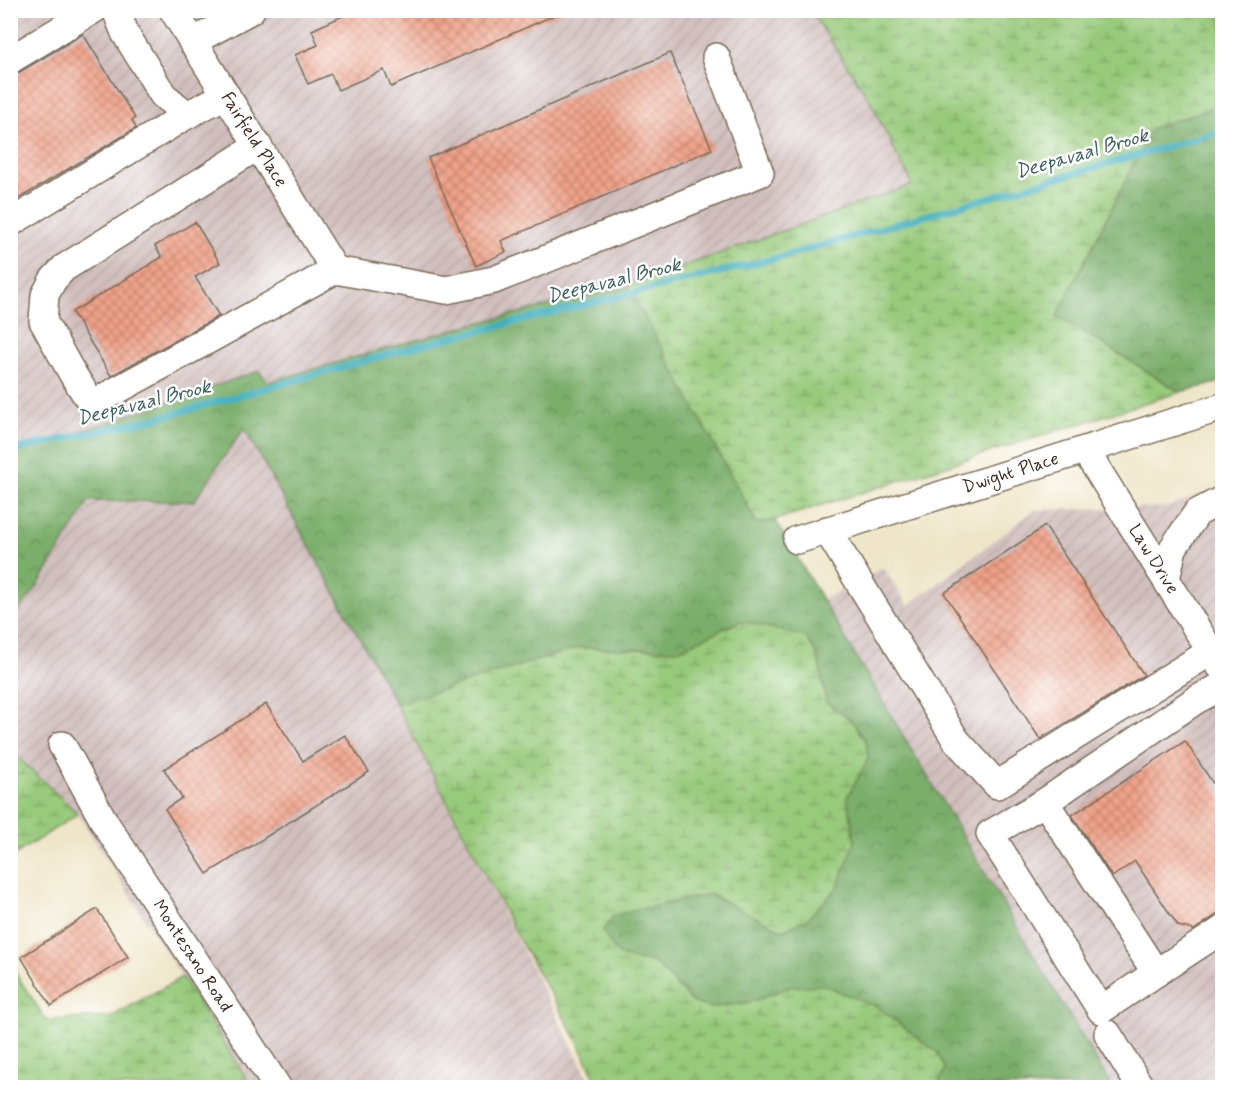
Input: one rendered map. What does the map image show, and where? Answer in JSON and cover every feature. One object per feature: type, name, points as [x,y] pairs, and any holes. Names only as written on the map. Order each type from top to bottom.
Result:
[{"type":"street","points":[[10,60],[93,10]]},
{"type":"street","points":[[116,10],[125,33],[163,95],[187,116]]},
{"type":"street","name":"Fairfield Place","points":[[172,10],[335,270]]},
{"type":"street","points":[[192,42],[251,10]]},
{"type":"street","points":[[258,146],[64,268],[52,280],[45,295],[43,321],[92,404],[335,270],[446,290],[494,280],[760,173],[716,57]]},
{"type":"street","points":[[10,223],[187,116],[226,95]]},
{"type":"street","name":"Dwight Place","points":[[798,540],[1222,407]]},
{"type":"street","name":"Law Drive","points":[[1085,450],[1216,660]]},
{"type":"street","points":[[1166,579],[1173,548],[1197,513],[1222,500]]},
{"type":"street","points":[[827,530],[956,740],[997,785],[1216,660]]},
{"type":"street","points":[[1222,686],[1196,700],[1045,802],[990,834],[1101,1010],[1222,930]]},
{"type":"street","name":"Montesano Road","points":[[62,745],[105,823],[278,1088]]},
{"type":"street","points":[[1045,802],[1156,973]]},
{"type":"street","points":[[1108,1034],[1141,1088]]},
{"type":"shaded area","points":[[10,11],[811,11],[869,99],[912,185],[628,286],[469,325],[244,427],[396,704],[593,1087],[252,1087],[78,814],[11,750]]},
{"type":"shaded area","points":[[1222,486],[1222,1087],[1112,1087],[823,600],[883,567],[908,606],[1035,510],[1169,507]]},
{"type":"green space","points":[[811,11],[1222,11],[1222,104],[1152,128],[1057,316],[1180,392],[775,520],[757,523],[628,286],[912,185],[869,99]]},
{"type":"green space","points":[[1222,104],[1222,382],[1180,392],[1057,316],[1152,128]]},
{"type":"green space","points":[[628,286],[757,523],[775,520],[1112,1087],[937,1087],[945,1069],[790,987],[755,1001],[711,1008],[693,1003],[654,962],[622,956],[612,947],[603,930],[613,915],[710,894],[782,930],[855,842],[847,797],[868,759],[866,741],[851,720],[826,702],[818,657],[741,621],[678,650],[578,648],[396,704],[244,428],[194,501],[89,501],[35,590],[11,619],[11,455],[259,371],[268,382],[469,325]]},
{"type":"green space","points":[[741,621],[806,637],[818,657],[826,702],[851,720],[866,741],[868,759],[847,797],[855,842],[837,888],[806,920],[782,930],[710,894],[614,915],[603,930],[617,953],[635,960],[654,962],[693,1003],[711,1008],[755,1001],[790,987],[824,985],[877,1007],[938,1053],[945,1069],[937,1087],[909,1087],[893,1082],[872,1088],[599,1087],[579,1043],[520,941],[396,704],[578,648],[678,650]]},
{"type":"green space","points":[[10,750],[78,814],[11,857],[10,857]]},
{"type":"green space","points":[[11,966],[46,1020],[111,1017],[182,977],[252,1087],[11,1087]]},
{"type":"building","points":[[356,10],[566,10],[391,87],[384,70],[338,90],[331,74],[308,84],[295,55],[318,45],[312,30]]},
{"type":"building","points":[[83,34],[135,118],[132,120],[136,128],[10,204],[10,76]]},
{"type":"building","points":[[670,53],[712,149],[501,241],[506,252],[476,266],[428,158]]},
{"type":"building","points":[[195,222],[220,263],[195,277],[219,316],[111,376],[72,312],[162,257],[155,246]]},
{"type":"building","points":[[1045,526],[1144,675],[1040,739],[944,593]]},
{"type":"building","points":[[266,704],[303,761],[345,735],[369,772],[207,874],[165,809],[182,798],[164,769]]},
{"type":"building","points":[[1185,741],[1222,797],[1222,911],[1194,930],[1178,926],[1135,861],[1112,877],[1072,815]]},
{"type":"building","points":[[97,909],[128,957],[51,1006],[21,957]]},
{"type":"waterway","name":"Deepavaal Brook","points":[[10,451],[166,416],[433,342],[777,258],[1222,131]]}]
